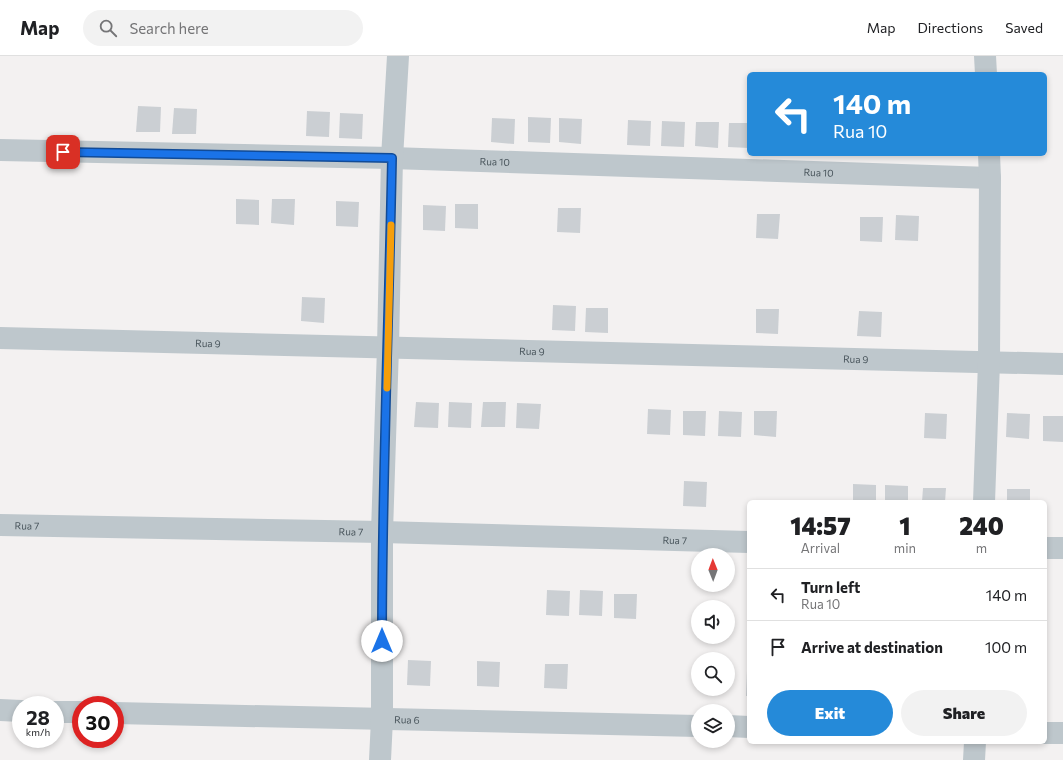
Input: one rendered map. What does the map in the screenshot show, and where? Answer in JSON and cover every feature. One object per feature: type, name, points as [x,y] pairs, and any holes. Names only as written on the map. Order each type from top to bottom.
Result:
[{"type":"street","points":[[380,760],[382,719],[382,532],[392,158],[398,56]]},
{"type":"street","points":[[985,56],[986,72]]},
{"type":"street","name":"Rua 10","points":[[0,150],[392,158],[990,178]]},
{"type":"street","points":[[984,500],[989,362],[989,156]]},
{"type":"street","name":"Rua 9","points":[[0,338],[1063,364]]},
{"type":"street","name":"Rua 7","points":[[0,525],[382,532],[747,542]]},
{"type":"street","points":[[1047,548],[1063,548]]},
{"type":"street","points":[[0,710],[12,711]]},
{"type":"street","name":"Rua 6","points":[[124,713],[691,726]]},
{"type":"street","points":[[735,726],[747,726]]},
{"type":"street","points":[[1047,733],[1063,733]]},
{"type":"street","points":[[974,760],[975,744]]},
{"type":"building","points":[[138,106],[161,107],[160,132],[136,132]]},
{"type":"building","points":[[174,108],[197,109],[196,134],[172,134]]},
{"type":"building","points":[[307,111],[330,112],[329,137],[306,136]]},
{"type":"building","points":[[340,113],[363,114],[362,139],[339,138]]},
{"type":"building","points":[[528,117],[551,118],[550,143],[528,142]]},
{"type":"building","points":[[492,118],[515,119],[514,144],[491,142]]},
{"type":"building","points":[[559,118],[582,119],[581,144],[559,142]]},
{"type":"building","points":[[628,120],[651,121],[650,146],[627,145]]},
{"type":"building","points":[[662,121],[685,122],[684,147],[661,146]]},
{"type":"building","points":[[696,122],[719,122],[718,148],[695,146]]},
{"type":"building","points":[[729,123],[747,123],[747,148],[728,147]]},
{"type":"building","points":[[236,199],[259,200],[259,225],[236,224]]},
{"type":"building","points":[[272,199],[295,199],[294,225],[271,223]]},
{"type":"building","points":[[336,201],[359,202],[358,227],[336,226]]},
{"type":"building","points":[[455,204],[478,204],[478,229],[455,228]]},
{"type":"building","points":[[423,205],[446,206],[445,231],[423,230]]},
{"type":"building","points":[[558,208],[581,208],[580,233],[557,232]]},
{"type":"building","points":[[757,214],[780,214],[778,239],[756,238]]},
{"type":"building","points":[[896,215],[919,216],[918,241],[895,240]]},
{"type":"building","points":[[860,217],[883,217],[882,242],[860,241]]},
{"type":"building","points":[[302,297],[325,298],[324,323],[301,321]]},
{"type":"building","points":[[553,305],[576,306],[575,331],[552,330]]},
{"type":"building","points":[[586,308],[608,308],[608,333],[585,332]]},
{"type":"building","points":[[756,309],[779,309],[778,334],[756,333]]},
{"type":"building","points":[[859,311],[882,312],[881,337],[857,336]]},
{"type":"building","points":[[416,402],[439,403],[438,428],[414,427]]},
{"type":"building","points":[[449,402],[472,403],[471,428],[448,427]]},
{"type":"building","points":[[483,402],[506,402],[505,427],[481,427]]},
{"type":"building","points":[[517,403],[541,404],[539,429],[516,428]]},
{"type":"building","points":[[648,409],[671,410],[670,435],[647,434]]},
{"type":"building","points":[[683,411],[706,411],[705,436],[683,435]]},
{"type":"building","points":[[719,411],[742,412],[741,437],[718,436]]},
{"type":"building","points":[[754,411],[777,411],[776,437],[754,435]]},
{"type":"building","points":[[925,413],[947,414],[946,439],[924,438]]},
{"type":"building","points":[[1007,413],[1030,414],[1029,439],[1006,437]]},
{"type":"building","points":[[1043,416],[1063,416],[1063,442],[1043,441]]},
{"type":"building","points":[[684,481],[707,482],[706,507],[683,506]]},
{"type":"building","points":[[853,484],[876,485],[876,500],[853,500]]},
{"type":"building","points":[[885,485],[908,486],[908,500],[885,500]]},
{"type":"building","points":[[923,488],[946,488],[945,500],[922,500]]},
{"type":"building","points":[[1007,489],[1030,489],[1030,500],[1007,500]]},
{"type":"building","points":[[547,590],[570,591],[569,616],[546,615]]},
{"type":"building","points":[[580,590],[603,591],[602,616],[579,615]]},
{"type":"building","points":[[614,594],[637,594],[636,619],[614,618]]},
{"type":"building","points":[[408,660],[431,661],[430,686],[407,685]]},
{"type":"building","points":[[477,661],[500,662],[499,687],[477,686]]},
{"type":"building","points":[[545,664],[568,664],[567,689],[544,688]]},
{"type":"building","points":[[747,671],[747,696],[746,696]]},
{"type":"slow traffic","points":[[387,388],[391,225]]},
{"type":"route","points":[[63,152],[392,158],[382,532],[382,641]]}]
